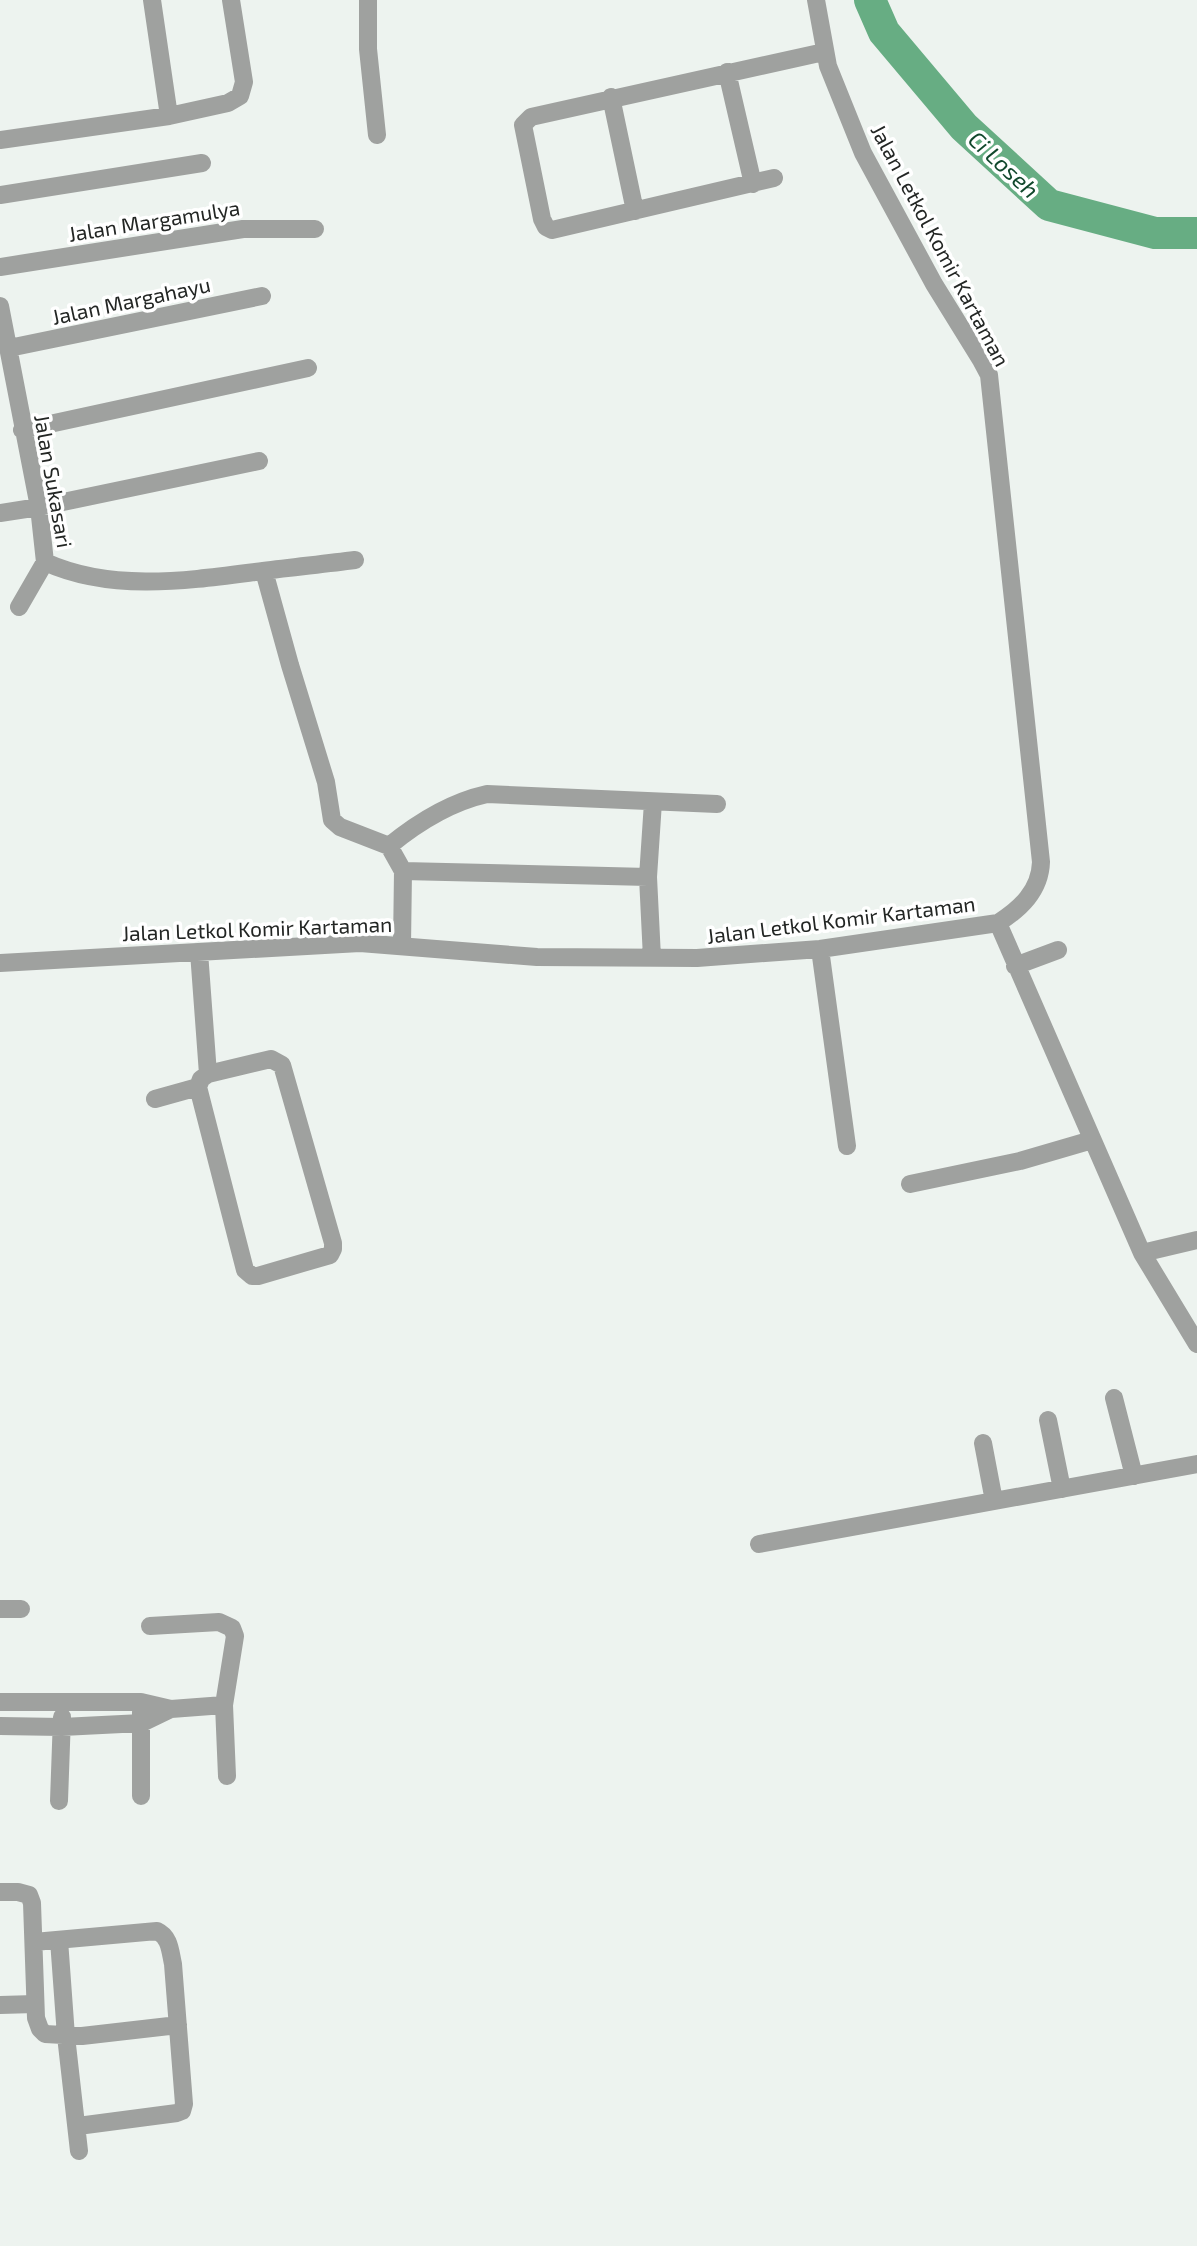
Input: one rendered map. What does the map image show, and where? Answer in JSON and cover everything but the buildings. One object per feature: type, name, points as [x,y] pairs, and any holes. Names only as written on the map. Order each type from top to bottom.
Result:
[{"type":"street","points":[[152,0],[169,116]]},
{"type":"street","points":[[0,140],[169,116],[236,99],[242,93],[244,82],[231,0]]},
{"type":"street","points":[[369,0],[368,49],[377,135]]},
{"type":"street","name":"Jalan Letkol Komir Kartaman","points":[[0,962],[320,944],[402,946],[537,957],[697,958],[820,949],[998,923],[1025,903],[1037,881],[1041,862],[989,375],[905,234],[863,153],[832,79],[824,52],[816,0]]},
{"type":"street","points":[[774,178],[557,230],[546,227],[541,217],[523,127],[525,121],[531,117],[611,97],[824,52]]},
{"type":"street","points":[[727,72],[753,184]]},
{"type":"street","points":[[611,97],[635,211]]},
{"type":"street","points":[[0,195],[202,163]]},
{"type":"street","name":"Jalan Margamulya","points":[[0,267],[243,229],[316,229]]},
{"type":"street","name":"Jalan Margahayu","points":[[9,348],[262,296]]},
{"type":"street","name":"Jalan Sukasari","points":[[0,306],[39,508],[45,562],[76,573],[134,581],[201,579],[355,560]]},
{"type":"street","points":[[23,430],[309,368]]},
{"type":"street","points":[[0,513],[39,508],[260,461]]},
{"type":"street","points":[[19,607],[45,562]]},
{"type":"street","points":[[264,571],[326,782],[332,820],[340,827],[389,846],[403,872],[402,946]]},
{"type":"street","points":[[389,846],[435,815],[460,802],[486,794],[717,804]]},
{"type":"street","points":[[652,958],[648,877],[653,802]]},
{"type":"street","points":[[403,872],[648,877]]},
{"type":"street","points":[[998,923],[1142,1253],[1197,1344]]},
{"type":"street","points":[[820,949],[847,1146]]},
{"type":"street","points":[[1015,965],[1058,950]]},
{"type":"street","points":[[155,1099],[203,1080],[271,1059],[282,1065],[333,1243],[330,1255],[258,1276],[247,1273],[241,1260],[203,1080],[199,952]]},
{"type":"street","points":[[910,1184],[1020,1161],[1092,1140]]},
{"type":"street","points":[[1142,1253],[1197,1240]]},
{"type":"street","points":[[1114,1398],[1134,1476]]},
{"type":"street","points":[[1048,1420],[1062,1489]]},
{"type":"street","points":[[983,1443],[994,1501]]},
{"type":"street","points":[[759,1544],[1197,1464]]},
{"type":"street","points":[[0,1609],[21,1609]]},
{"type":"street","points":[[149,1626],[219,1622],[232,1628],[235,1636],[224,1705],[227,1776]]},
{"type":"street","points":[[0,1702],[141,1702],[171,1709],[224,1705]]},
{"type":"street","points":[[141,1702],[141,1796]]},
{"type":"street","points":[[59,1801],[61,1703]]},
{"type":"street","points":[[0,1726],[62,1727],[142,1723],[171,1709]]},
{"type":"street","points":[[0,1892],[29,1895],[34,1916],[36,2018],[45,2034],[82,2036],[178,2025]]},
{"type":"street","points":[[34,1942],[157,1931],[169,1942],[178,2025],[184,2104],[182,2110],[177,2113],[78,2126]]},
{"type":"street","points":[[59,1940],[79,2151]]},
{"type":"street","points":[[0,2005],[35,2004]]},
{"type":"waterway","name":"Ci Loseh","points":[[870,0],[884,32],[964,127],[1049,205],[1155,233],[1197,233]]}]
